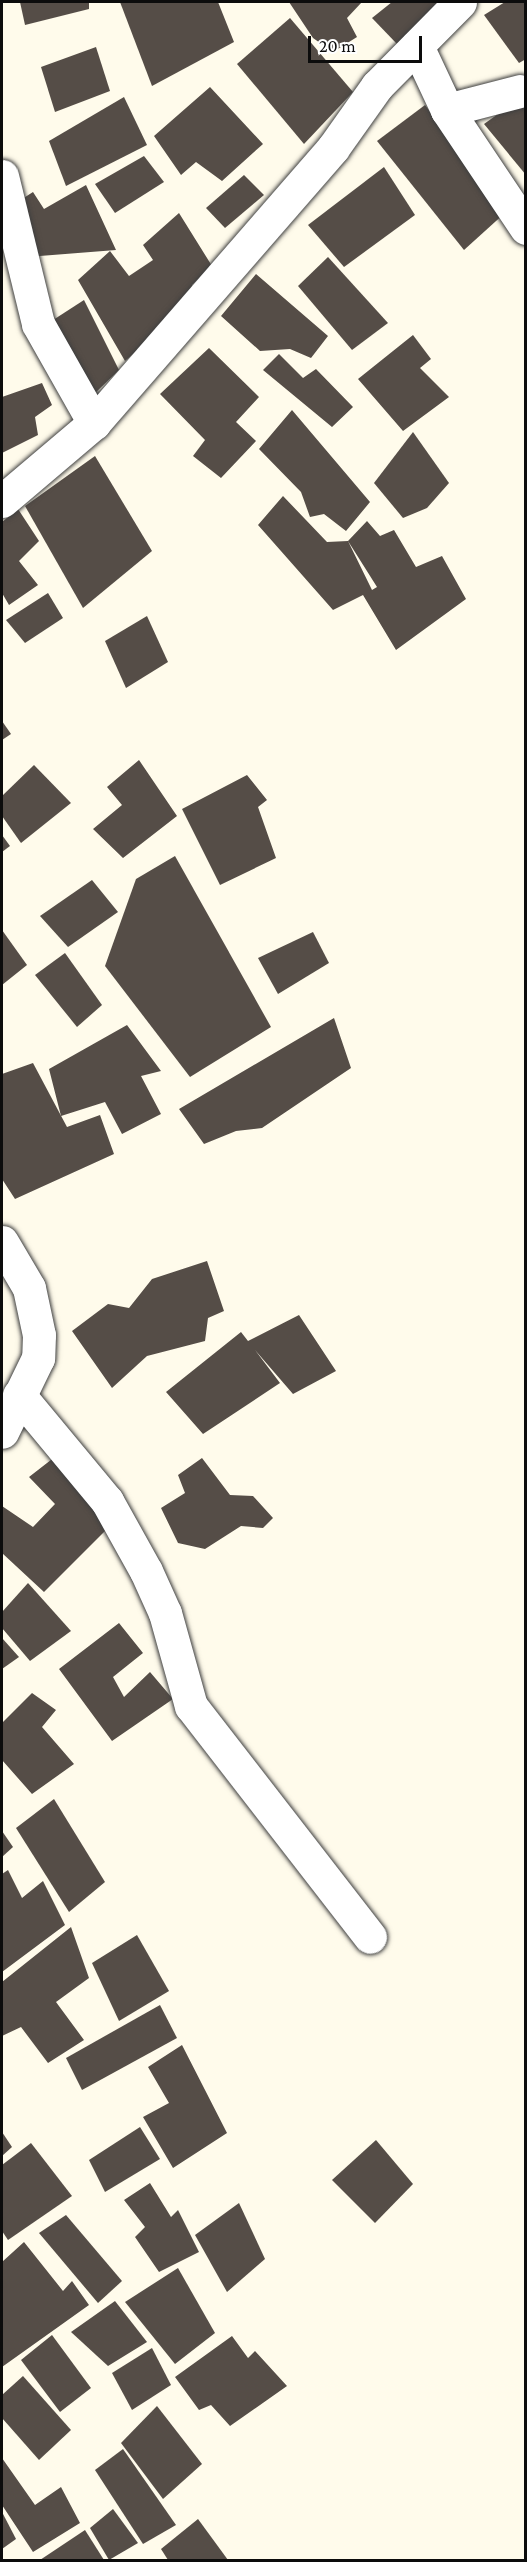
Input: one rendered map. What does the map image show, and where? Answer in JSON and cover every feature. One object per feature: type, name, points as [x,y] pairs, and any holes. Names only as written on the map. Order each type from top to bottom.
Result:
[{"type":"street","points":[[2,501],[94,423],[333,148],[377,86],[460,2]]},
{"type":"street","points":[[417,46],[447,110],[525,228]]},
{"type":"street","points":[[447,110],[520,91]]},
{"type":"street","points":[[2,176],[38,324],[94,423]]},
{"type":"street","points":[[2,1242],[37,1309],[38,1358],[2,1432]]},
{"type":"street","points":[[19,1395],[107,1501],[135,1551],[165,1612],[191,1706],[370,1937]]},
{"type":"building","points":[[20,2],[89,2],[89,9],[25,25]]},
{"type":"building","points":[[120,2],[218,2],[234,42],[152,86]]},
{"type":"building","points":[[289,2],[362,2],[347,18],[357,37],[333,52],[313,38]]},
{"type":"building","points":[[392,2],[443,2],[397,44],[372,18]]},
{"type":"building","points":[[505,2],[526,2],[526,59],[519,63],[484,15]]},
{"type":"building","points":[[290,18],[353,92],[304,144],[237,64]]},
{"type":"building","points":[[96,47],[110,91],[55,112],[41,67]]},
{"type":"building","points":[[210,87],[263,144],[222,181],[196,162],[181,175],[154,136]]},
{"type":"building","points":[[526,94],[526,175],[484,124]]},
{"type":"building","points":[[124,97],[147,145],[66,186],[49,141]]},
{"type":"building","points":[[425,105],[506,212],[464,250],[377,141]]},
{"type":"building","points":[[144,156],[164,182],[115,213],[95,184]]},
{"type":"building","points":[[384,167],[415,215],[344,267],[308,225]]},
{"type":"building","points":[[244,175],[264,195],[225,228],[206,208]]},
{"type":"building","points":[[86,185],[116,250],[27,257],[19,201],[33,192],[44,209]]},
{"type":"building","points":[[179,213],[212,266],[192,285],[192,303],[125,361],[78,280],[110,251],[129,276],[153,260],[143,245]]},
{"type":"building","points":[[328,257],[388,323],[352,350],[298,286]]},
{"type":"building","points":[[256,274],[328,336],[311,358],[290,349],[260,351],[221,316]]},
{"type":"building","points":[[84,300],[119,370],[90,398],[50,322]]},
{"type":"building","points":[[413,335],[431,359],[420,368],[449,397],[403,431],[358,379]]},
{"type":"building","points":[[209,348],[259,397],[236,422],[256,441],[221,478],[193,456],[205,440],[160,394]]},
{"type":"building","points":[[279,354],[303,378],[316,369],[353,407],[332,427],[263,370]]},
{"type":"building","points":[[42,383],[52,405],[35,417],[38,435],[2,453],[2,397]]},
{"type":"building","points":[[292,410],[370,502],[346,531],[324,514],[310,517],[301,492],[259,449]]},
{"type":"building","points":[[413,432],[449,483],[427,508],[403,518],[374,483]]},
{"type":"building","points":[[95,456],[152,551],[83,608],[25,506]]},
{"type":"building","points":[[283,496],[327,542],[348,541],[367,521],[380,536],[394,530],[416,567],[442,556],[466,599],[396,650],[363,595],[333,610],[258,525]],"holes":[[[348,541],[377,587],[372,590]]]},
{"type":"building","points":[[18,509],[39,541],[19,561],[38,585],[9,605],[2,593],[2,522]]},
{"type":"building","points":[[48,593],[63,618],[25,643],[6,620]]},
{"type":"building","points":[[147,616],[168,662],[126,688],[105,641]]},
{"type":"building","points":[[2,721],[11,734],[2,740]]},
{"type":"building","points":[[139,760],[177,816],[123,858],[93,829],[122,805],[107,787]]},
{"type":"building","points":[[34,765],[71,803],[21,843],[2,816],[2,796]]},
{"type":"building","points":[[247,775],[267,800],[258,807],[276,858],[220,885],[182,809]]},
{"type":"building","points":[[2,835],[10,846],[2,852]]},
{"type":"building","points":[[175,856],[271,1027],[190,1077],[105,966],[136,879]]},
{"type":"building","points":[[92,880],[118,912],[68,947],[40,916]]},
{"type":"building","points":[[2,930],[27,965],[2,985]]},
{"type":"building","points":[[313,932],[329,963],[278,994],[258,958]]},
{"type":"building","points":[[65,953],[102,1005],[77,1027],[35,975]]},
{"type":"building","points":[[334,1018],[351,1068],[262,1128],[236,1131],[204,1144],[179,1109]]},
{"type":"building","points":[[127,1025],[161,1071],[141,1076],[161,1114],[122,1134],[105,1102],[61,1116],[49,1069]]},
{"type":"building","points":[[33,1063],[67,1127],[100,1115],[114,1154],[15,1199],[2,1179],[2,1074]]},
{"type":"building","points":[[207,1261],[224,1311],[208,1318],[205,1341],[147,1356],[112,1388],[72,1331],[108,1304],[129,1308],[152,1279]]},
{"type":"building","points":[[299,1315],[336,1371],[293,1394],[255,1350],[280,1383],[203,1434],[166,1392],[241,1332],[248,1341]]},
{"type":"building","points":[[56,1456],[114,1522],[44,1592],[2,1553],[2,1506],[33,1527],[55,1504],[29,1477]]},
{"type":"building","points":[[202,1458],[230,1495],[253,1496],[273,1518],[263,1528],[241,1526],[205,1549],[178,1543],[161,1508],[185,1493],[178,1475]]},
{"type":"building","points":[[28,1583],[71,1631],[30,1661],[2,1628],[2,1612]]},
{"type":"building","points":[[119,1623],[143,1653],[113,1677],[124,1697],[150,1672],[173,1699],[112,1741],[59,1669]]},
{"type":"building","points":[[2,1638],[19,1657],[2,1669]]},
{"type":"building","points":[[32,1693],[56,1710],[42,1727],[74,1764],[32,1794],[2,1760],[2,1723]]},
{"type":"building","points":[[54,1799],[105,1882],[69,1912],[16,1828]]},
{"type":"building","points":[[2,1831],[13,1847],[2,1857]]},
{"type":"building","points":[[8,1870],[22,1898],[43,1881],[65,1925],[2,1972],[2,1874]]},
{"type":"building","points":[[71,1927],[89,1978],[56,2002],[84,2040],[48,2063],[21,2027],[2,2036],[2,1982]]},
{"type":"building","points":[[137,1935],[169,1991],[119,2021],[92,1963]]},
{"type":"building","points":[[160,2005],[177,2038],[82,2090],[66,2058]]},
{"type":"building","points":[[182,2045],[227,2133],[173,2168],[143,2117],[169,2103],[148,2067]]},
{"type":"building","points":[[140,2127],[160,2159],[105,2192],[89,2160]]},
{"type":"building","points":[[2,2132],[12,2147],[2,2156]]},
{"type":"building","points":[[376,2140],[413,2184],[375,2223],[332,2180]]},
{"type":"building","points":[[31,2143],[72,2196],[8,2240],[2,2231],[2,2165]]},
{"type":"building","points":[[150,2183],[171,2217],[178,2210],[199,2252],[159,2272],[135,2237],[145,2227],[124,2200]]},
{"type":"building","points":[[239,2203],[265,2259],[227,2292],[195,2235]]},
{"type":"building","points":[[66,2215],[122,2281],[98,2303],[39,2233]]},
{"type":"building","points":[[24,2242],[63,2291],[72,2281],[89,2305],[2,2367],[2,2262]]},
{"type":"building","points":[[178,2268],[215,2333],[175,2364],[125,2302]]},
{"type":"building","points":[[115,2301],[147,2342],[108,2366],[71,2332]]},
{"type":"building","points":[[52,2335],[91,2388],[60,2412],[21,2360]]},
{"type":"building","points":[[232,2336],[248,2358],[255,2351],[287,2386],[230,2426],[211,2405],[199,2410],[175,2377]]},
{"type":"building","points":[[152,2348],[171,2385],[132,2410],[112,2373]]},
{"type":"building","points":[[23,2376],[71,2430],[39,2460],[2,2418],[2,2395]]},
{"type":"building","points":[[157,2406],[202,2464],[163,2499],[121,2443]]},
{"type":"building","points":[[123,2449],[176,2525],[143,2544],[95,2470]]},
{"type":"building","points":[[2,2458],[35,2505],[61,2487],[80,2523],[33,2552],[2,2505]]},
{"type":"building","points":[[113,2509],[138,2543],[109,2560],[90,2528]]},
{"type":"building","points":[[2,2512],[16,2539],[2,2549]]},
{"type":"building","points":[[198,2519],[228,2560],[168,2560],[161,2549]]},
{"type":"building","points":[[85,2530],[104,2560],[40,2560]]}]
